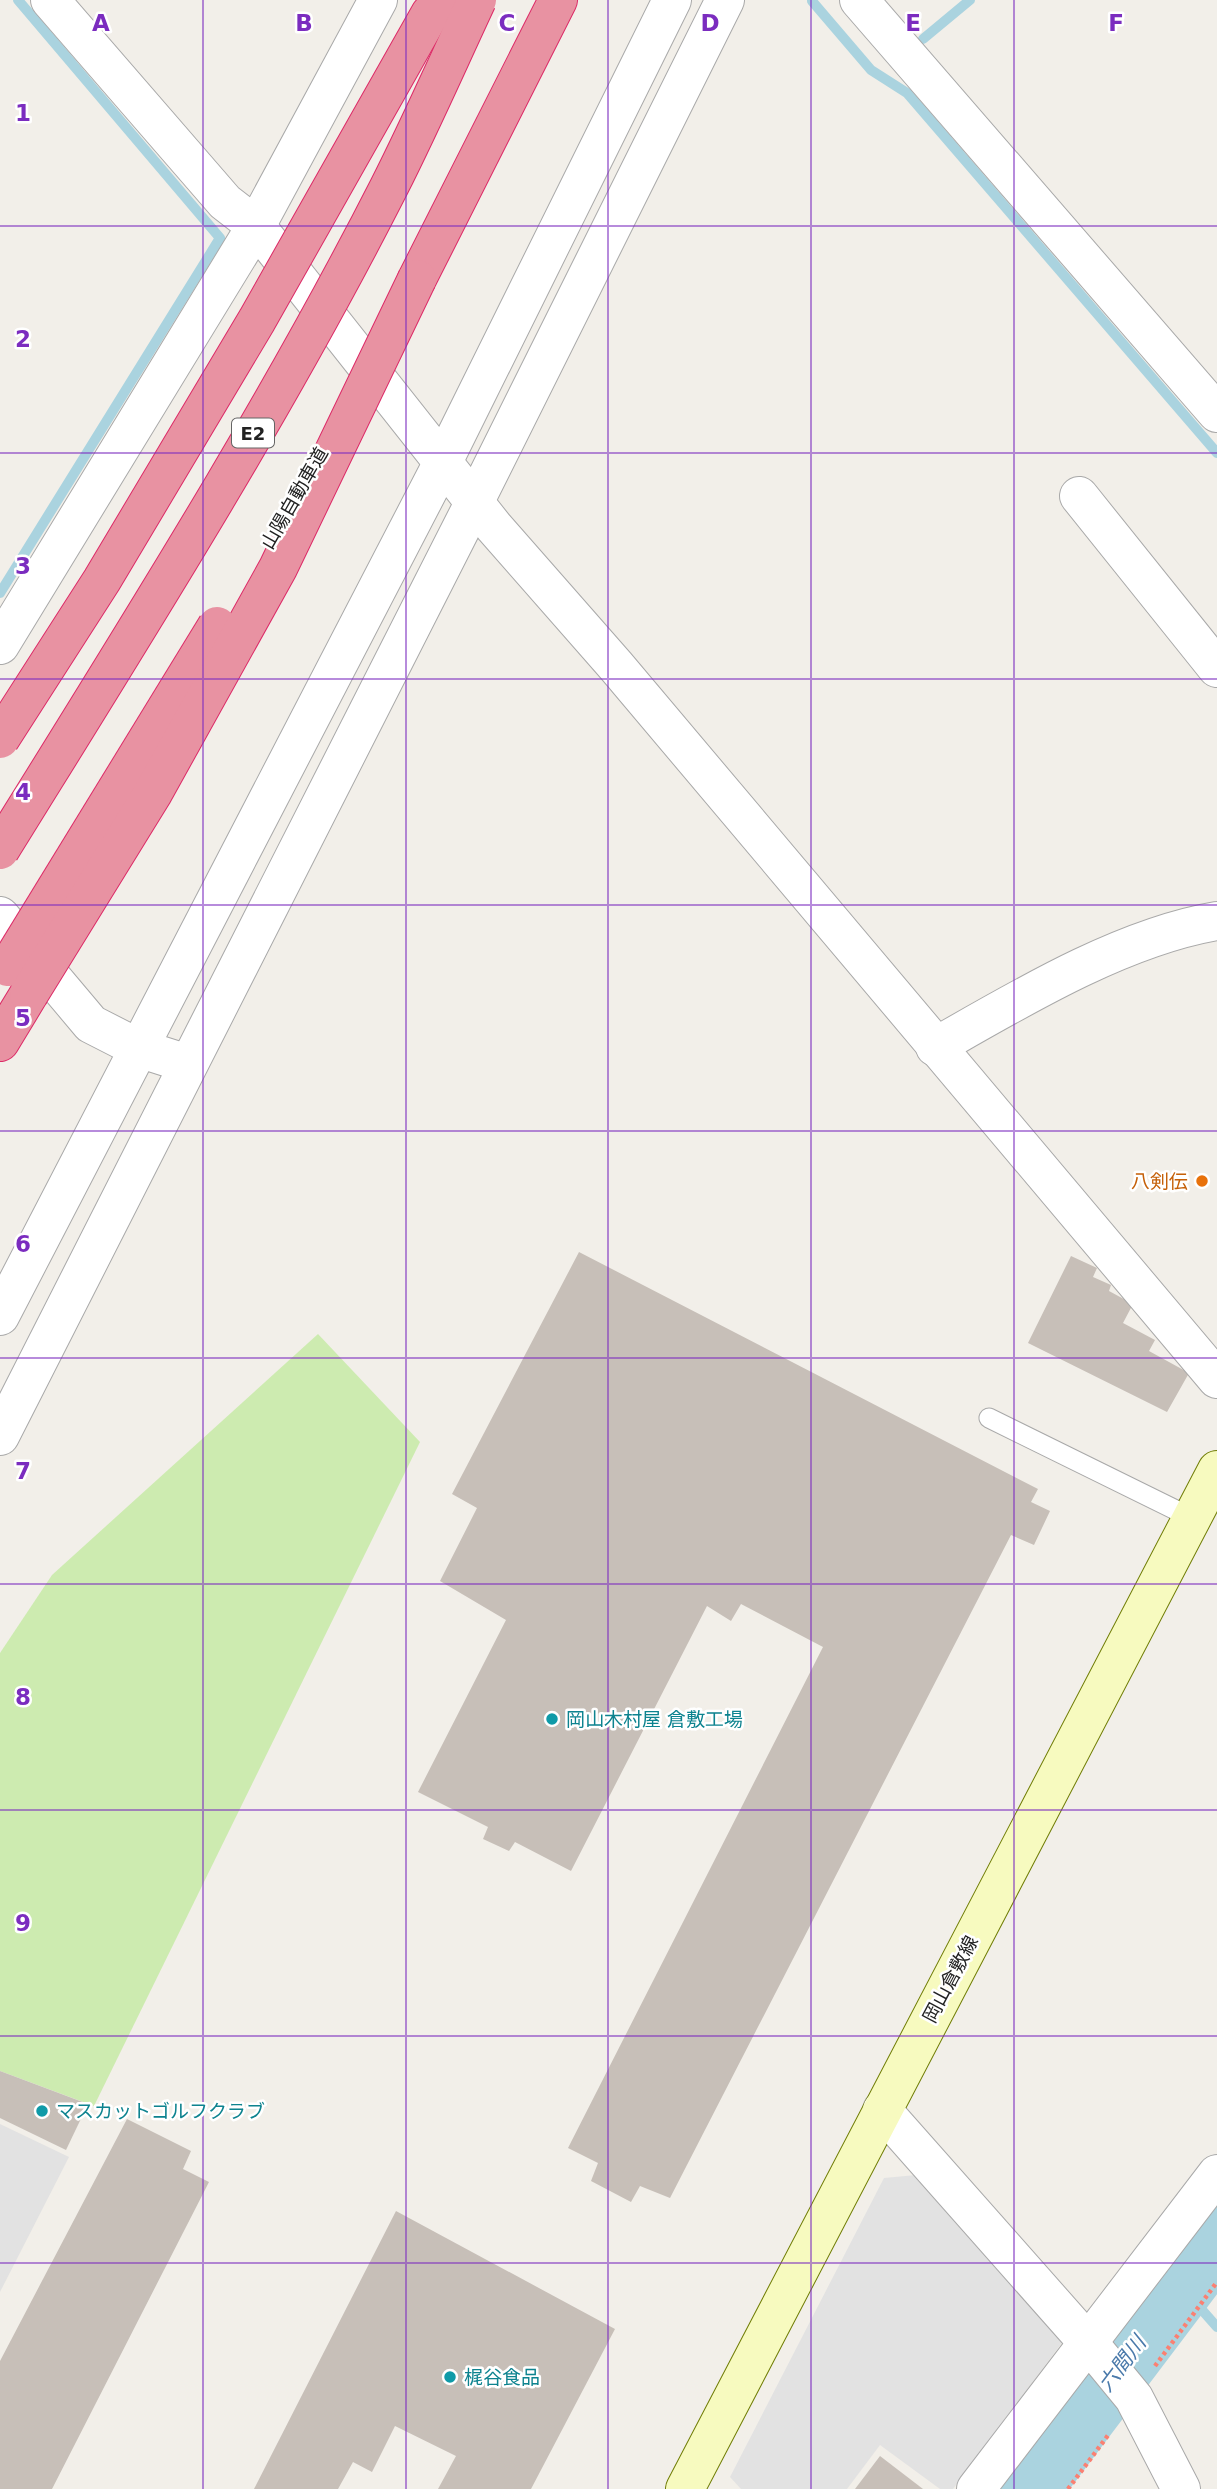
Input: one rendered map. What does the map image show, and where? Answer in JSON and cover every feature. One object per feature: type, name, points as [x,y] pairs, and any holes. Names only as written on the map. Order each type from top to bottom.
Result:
[{"type":"highway","points":[[0,739],[110,568],[257,320],[430,15],[444,0]]},
{"type":"highway","name":"E2","points":[[0,850],[135,633],[282,384],[390,187],[477,0]]},
{"type":"highway","points":[[0,1042],[12,980],[153,793],[278,568],[417,278],[558,0]]},
{"type":"main road","name":"岡山倉敷線","points":[[685,2489],[1217,1470]]},
{"type":"street","points":[[50,0],[225,202],[256,226],[474,503],[616,666],[1217,1379]]},
{"type":"street","points":[[0,645],[256,226],[378,0]]},
{"type":"street","points":[[0,1316],[443,462],[672,0]]},
{"type":"street","points":[[0,1436],[474,503],[725,0]]},
{"type":"street","points":[[859,0],[1217,413]]},
{"type":"street","points":[[1079,495],[1217,668]]},
{"type":"street","points":[[0,916],[91,1024],[138,1048],[188,1064]]},
{"type":"street","points":[[935,1046],[1031,993],[1136,944],[1217,921]]},
{"type":"street","points":[[882,2110],[1134,2398],[1181,2489]]},
{"type":"street","points":[[976,2489],[1092,2347],[1217,2174]]},
{"type":"lane","points":[[989,1418],[1192,1518]]},
{"type":"path","points":[[1192,2317],[1217,2282]]},
{"type":"green space","name":"マスカットゴルフクラブ","points":[[318,1334],[420,1442],[94,2106],[0,2071],[0,1653],[52,1575]]},
{"type":"shaded area","points":[[0,2124],[69,2157],[0,2292]]},
{"type":"shaded area","points":[[916,2175],[1064,2340],[953,2489],[940,2489],[880,2445],[847,2489],[741,2489],[730,2477],[884,2178]]},
{"type":"building","name":"岡山木村屋 倉敷工場","points":[[579,1252],[1038,1489],[1031,1502],[1050,1511],[1034,1545],[1011,1535],[670,2198],[640,2186],[631,2202],[591,2181],[598,2163],[568,2148],[823,1647],[741,1604],[731,1621],[707,1606],[571,1871],[515,1842],[509,1851],[483,1839],[488,1827],[418,1792],[506,1620],[440,1581],[477,1508],[452,1494]]},
{"type":"building","points":[[1071,1256],[1097,1268],[1093,1277],[1111,1285],[1109,1291],[1133,1304],[1123,1323],[1155,1340],[1149,1351],[1189,1373],[1167,1412],[1028,1343]]},
{"type":"building","name":"マスカットゴルフクラブ","points":[[0,2071],[88,2104],[66,2150],[0,2118]]},
{"type":"building","points":[[127,2119],[191,2151],[183,2169],[209,2182],[52,2489],[0,2489],[0,2361]]},
{"type":"building","name":"梶谷食品","points":[[396,2211],[615,2329],[531,2489],[438,2489],[456,2456],[395,2426],[372,2472],[353,2462],[338,2489],[254,2489]]},
{"type":"building","points":[[880,2456],[923,2489],[855,2489]]},
{"type":"waterway","points":[[0,593],[220,238],[18,0]]},
{"type":"waterway","points":[[923,39],[970,0]]},
{"type":"waterway","points":[[812,1],[871,70],[907,93],[1217,453]]},
{"type":"waterway","name":"六間川","points":[[1027,2489],[1217,2238]]},
{"type":"waterway","points":[[1180,2285],[1217,2327]]},
{"type":"place","name":"八剣伝","points":[[1202,1181]]},
{"type":"place","name":"岡山木村屋 倉敷工場","points":[[552,1719]]},
{"type":"place","name":"マスカットゴルフクラブ","points":[[42,2111]]},
{"type":"place","name":"梶谷食品","points":[[450,2377]]}]
